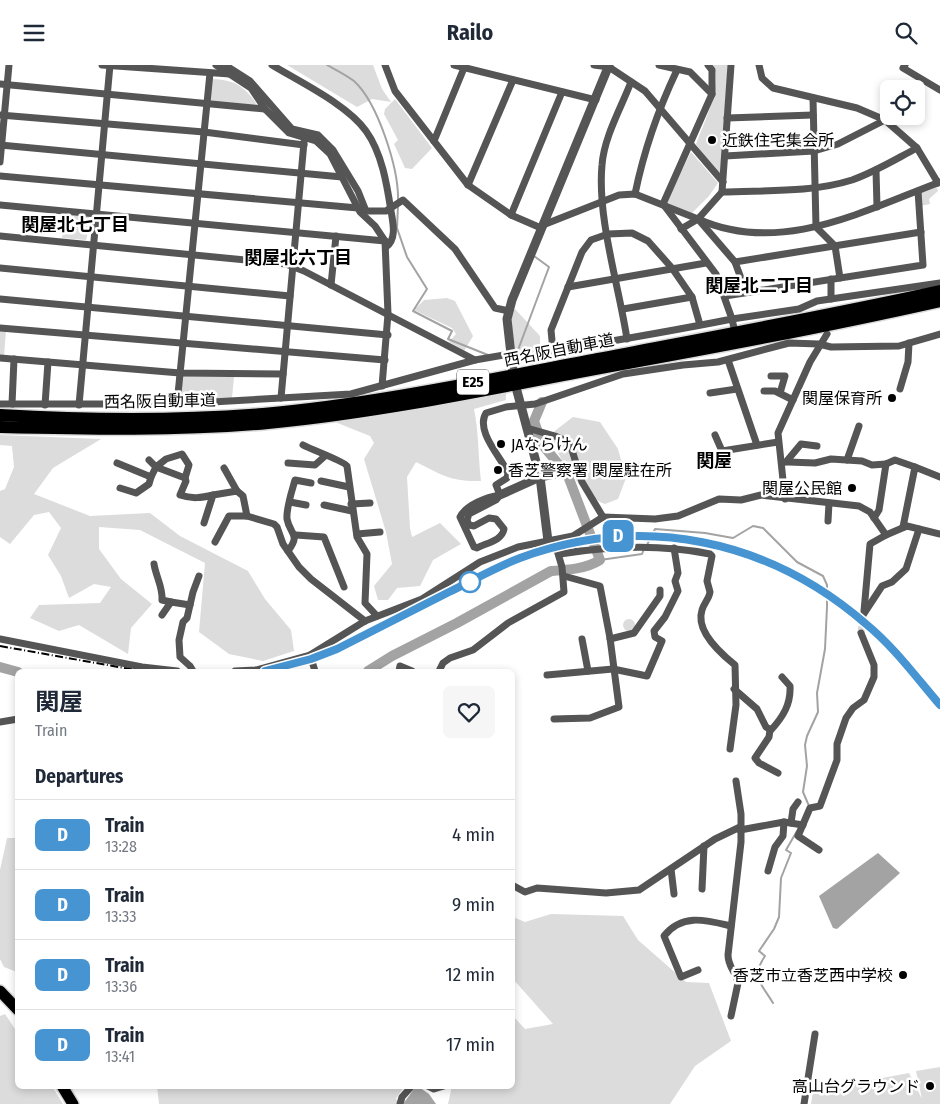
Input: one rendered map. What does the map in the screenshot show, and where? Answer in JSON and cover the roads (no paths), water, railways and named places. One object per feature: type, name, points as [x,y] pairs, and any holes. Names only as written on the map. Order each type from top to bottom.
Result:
[{"type":"highway","name":"西名阪自動車道","points":[[0,415],[174,419],[264,414],[340,405],[724,335],[940,291]]},
{"type":"highway","name":"西名阪自動車道","points":[[0,427],[182,427],[266,423],[343,414],[428,401],[709,348],[940,301]]},
{"type":"highway","points":[[0,991],[15,1007]]},
{"type":"highway","points":[[64,1089],[73,1104]]},
{"type":"street","points":[[0,161],[3,84],[9,65]]},
{"type":"street","points":[[102,65],[177,68],[233,75]]},
{"type":"street","points":[[78,405],[110,65]]},
{"type":"street","points":[[216,65],[251,88],[265,109],[289,133],[304,141]]},
{"type":"street","points":[[225,65],[250,81],[292,129],[318,135],[333,150],[358,191],[366,211],[386,211],[403,199],[455,249],[495,309],[509,311]]},
{"type":"street","points":[[0,205],[336,236],[390,244],[393,237],[392,206],[376,151],[366,131],[346,111],[272,65]]},
{"type":"street","points":[[385,65],[395,91],[468,185],[512,215],[542,227],[619,195],[635,194],[716,227],[742,232],[772,234],[816,227],[850,218],[939,182],[917,147],[891,125]]},
{"type":"street","points":[[454,65],[596,100]]},
{"type":"street","points":[[594,65],[609,66],[645,91],[660,106],[723,182]]},
{"type":"street","points":[[659,65],[690,72],[712,94]]},
{"type":"street","points":[[662,204],[691,144],[712,94],[712,70],[708,65]]},
{"type":"street","points":[[681,229],[698,219],[722,192],[727,119],[732,81],[731,65]]},
{"type":"street","points":[[759,65],[762,78],[773,88],[858,108],[880,118]]},
{"type":"street","points":[[513,372],[507,319],[509,311],[609,66]]},
{"type":"street","points":[[902,66],[940,89]]},
{"type":"street","points":[[434,141],[464,68]]},
{"type":"street","points":[[635,194],[643,158],[660,106],[676,69]]},
{"type":"street","points":[[177,404],[210,73]]},
{"type":"street","points":[[468,185],[513,80]]},
{"type":"street","points":[[627,339],[603,201],[602,165],[604,149],[631,82]]},
{"type":"street","points":[[3,84],[265,109]]},
{"type":"street","points":[[512,215],[562,92]]},
{"type":"street","points":[[813,98],[816,227],[835,246],[840,278]]},
{"type":"street","points":[[2,115],[316,141],[330,154],[358,208],[375,226],[386,244],[388,335],[382,386]]},
{"type":"street","points":[[727,119],[813,115]]},
{"type":"street","points":[[725,156],[814,151],[838,144],[880,123]]},
{"type":"street","points":[[281,398],[304,141]]},
{"type":"street","points":[[0,145],[342,177]]},
{"type":"street","points":[[722,192],[815,188],[850,180],[876,170],[917,147]]},
{"type":"street","points":[[876,170],[877,207]]},
{"type":"street","points":[[0,176],[358,208]]},
{"type":"street","points":[[725,296],[923,265],[918,191]]},
{"type":"street","points":[[662,204],[716,274],[725,296],[734,328]]},
{"type":"street","points":[[698,219],[736,262],[746,292]]},
{"type":"street","points":[[736,262],[921,232]]},
{"type":"street","points":[[700,325],[692,297],[672,268],[640,236],[632,233],[608,235],[591,240],[587,245],[551,329],[553,351],[627,339],[732,319],[790,311],[817,301],[940,283]]},
{"type":"street","points":[[0,236],[192,254],[293,266],[475,360]]},
{"type":"street","points":[[331,285],[336,236]]},
{"type":"street","points":[[568,287],[706,263]]},
{"type":"street","points":[[0,268],[290,296]]},
{"type":"street","points":[[830,279],[831,299]]},
{"type":"street","points":[[623,309],[692,297]]},
{"type":"street","points":[[0,299],[388,335]]},
{"type":"street","points":[[0,328],[285,350],[385,360]]},
{"type":"street","points":[[785,499],[785,462],[778,442],[778,433],[810,362],[827,334]]},
{"type":"street","points":[[500,495],[496,485],[507,478],[508,473],[483,428],[486,413],[494,409],[535,404],[585,385],[641,370],[728,360],[741,353],[789,343],[822,344],[831,347],[899,346],[940,334]]},
{"type":"street","points":[[900,389],[908,362],[909,343]]},
{"type":"street","points":[[0,404],[177,404],[351,394],[475,360],[510,354]]},
{"type":"street","points":[[0,358],[180,373],[283,374]]},
{"type":"street","points":[[12,404],[14,359]]},
{"type":"street","points":[[728,360],[757,445]]},
{"type":"street","points":[[44,405],[48,362]]},
{"type":"street","points":[[770,376],[785,376],[780,393]]},
{"type":"street","points":[[710,393],[737,389]]},
{"type":"street","points":[[440,669],[443,663],[473,650],[508,623],[564,592],[564,576],[560,554],[551,540],[540,477],[517,391]]},
{"type":"street","points":[[764,391],[780,393],[794,399]]},
{"type":"street","points":[[848,460],[859,426]]},
{"type":"street","points":[[527,428],[566,441],[571,447],[586,491],[603,517]]},
{"type":"street","points":[[715,435],[722,451],[778,442]]},
{"type":"street","points":[[303,445],[325,457],[344,461],[348,466],[349,487],[357,534],[367,554],[365,603],[377,616]]},
{"type":"street","points":[[785,462],[800,445],[817,446]]},
{"type":"street","points":[[120,488],[136,493],[149,484],[156,467],[166,459],[182,454],[190,465],[180,495],[200,499],[238,491]]},
{"type":"street","points":[[288,463],[315,465],[325,457]]},
{"type":"street","points":[[785,462],[815,463],[830,459],[848,460],[872,465],[886,464],[895,460],[940,477]]},
{"type":"street","points":[[149,460],[156,467],[185,478]]},
{"type":"street","points":[[117,463],[151,477]]},
{"type":"street","points":[[874,518],[879,510],[886,464]]},
{"type":"street","points":[[903,527],[915,467]]},
{"type":"street","points":[[224,469],[243,496],[247,515]]},
{"type":"street","points":[[500,495],[496,500],[469,514],[467,520],[469,525],[474,526],[489,518],[496,519],[504,529],[503,534],[499,538],[476,548],[460,517],[464,511],[540,477],[578,469]]},
{"type":"street","points":[[288,551],[294,544],[296,535],[287,518],[294,480],[311,483]]},
{"type":"street","points":[[321,481],[349,487]]},
{"type":"street","points":[[204,523],[213,495]]},
{"type":"street","points":[[260,669],[310,655],[342,637],[365,621],[422,599],[462,572],[498,553],[573,535],[603,517],[655,519],[678,516],[719,499],[741,500],[761,495],[859,506],[874,518],[886,535]]},
{"type":"street","points":[[290,502],[306,505]]},
{"type":"street","points":[[324,505],[352,508],[370,503]]},
{"type":"street","points":[[828,521],[829,503]]},
{"type":"street","points":[[215,542],[229,516],[247,515],[277,527],[283,544],[311,579],[365,621]]},
{"type":"street","points":[[919,529],[906,569],[892,582],[882,586],[863,613],[870,544],[903,527],[919,529],[940,534]]},
{"type":"street","points":[[357,534],[380,532]]},
{"type":"street","points":[[296,535],[324,537],[344,587]]},
{"type":"street","points":[[560,554],[599,548],[674,548],[712,556],[707,581],[710,592],[702,609],[701,619],[713,647],[735,665],[734,689],[736,705],[730,749]]},
{"type":"street","points":[[547,675],[613,669],[647,677],[662,641],[655,637],[654,631],[665,617],[678,591],[675,581],[678,573],[674,548]]},
{"type":"street","points":[[154,564],[155,575],[162,588],[162,600],[190,605]]},
{"type":"street","points":[[191,669],[178,653],[183,622],[187,618],[199,576]]},
{"type":"street","points":[[554,719],[590,718],[618,707],[610,639],[600,586],[564,576]]},
{"type":"street","points":[[610,639],[634,633],[660,596],[660,590]]},
{"type":"street","points":[[162,615],[171,601]]},
{"type":"street","points":[[819,850],[798,835],[810,808],[820,806],[837,760],[837,744],[846,718],[853,708],[864,700],[874,677],[874,665],[861,633]]},
{"type":"street","points":[[0,639],[160,669]]},
{"type":"street","points":[[582,639],[588,671]]},
{"type":"street","points":[[310,655],[314,669]]},
{"type":"street","points":[[778,773],[759,763],[755,758],[769,737],[770,730],[779,722],[791,698],[790,686],[782,677]]},
{"type":"street","points":[[734,689],[757,709],[766,727],[770,730]]},
{"type":"street","points":[[0,714],[3,722]]},
{"type":"street","points":[[731,1016],[738,983],[737,978],[728,966],[737,885],[740,829],[736,781]]},
{"type":"street","points":[[768,871],[775,847],[783,836],[793,809],[798,802]]},
{"type":"street","points":[[515,887],[525,892],[537,888],[606,893],[638,890],[724,833],[788,823],[802,825]]},
{"type":"street","points":[[702,889],[704,846]]},
{"type":"street","points":[[670,869],[674,894]]},
{"type":"street","points":[[698,970],[681,977],[664,935],[674,925],[686,920],[696,919],[731,926]]},
{"type":"street","points":[[804,1104],[816,1034]]},
{"type":"street","points":[[400,1104],[402,1097],[409,1089]]},
{"type":"waterway","points":[[327,65],[354,81],[363,91],[379,120],[395,172],[398,201]]},
{"type":"waterway","points":[[398,205],[397,228],[407,257],[427,289],[413,311],[452,331],[448,339],[488,355]]},
{"type":"waterway","points":[[515,358],[549,267],[534,256]]},
{"type":"waterway","points":[[371,669],[551,571],[583,567],[600,560],[568,476],[542,444],[534,421],[542,402]]},
{"type":"waterway","points":[[647,545],[655,529],[705,533],[733,538],[753,526],[763,528],[797,562],[823,576],[827,585],[825,649],[817,693],[818,712],[805,745],[807,766],[803,792],[809,806]]},
{"type":"waterway","points":[[600,560],[642,554],[644,549]]},
{"type":"waterway","points":[[0,667],[15,671]]},
{"type":"waterway","points":[[773,1003],[759,981],[758,970],[765,956],[759,951],[774,929],[779,917],[781,878],[791,853],[786,850],[797,831]]},
{"type":"tunnel","points":[[861,633],[863,615]]},
{"type":"railway","points":[[273,669],[311,659],[337,648],[520,558],[566,544],[612,537],[658,537],[702,542],[746,554],[788,571],[828,595],[866,624],[886,642],[940,705]]},
{"type":"railway","points":[[0,646],[130,669]]},
{"type":"train","name":"D","points":[[275,669],[311,659],[337,649],[520,558],[570,543],[605,537],[638,535],[699,540],[731,549],[772,563],[823,590],[867,624],[940,705]]},
{"type":"place","name":"近鉄住宅集会所","points":[[712,140]]},
{"type":"place","name":"関屋保育所","points":[[892,398]]},
{"type":"place","name":"JAならけん","points":[[501,444]]},
{"type":"place","name":"香芝警察署 関屋駐在所","points":[[498,470]]},
{"type":"place","name":"関屋公民館","points":[[852,488]]},
{"type":"place","name":"香芝市立香芝西中学校","points":[[903,975]]},
{"type":"place","name":"高山台グラウンド","points":[[930,1086]]},
{"type":"district","name":"関屋北七丁目","points":[[75,225]]},
{"type":"district","name":"関屋北六丁目","points":[[298,258]]},
{"type":"district","name":"関屋北二丁目","points":[[759,286]]},
{"type":"district","name":"関屋","points":[[714,461]]}]
